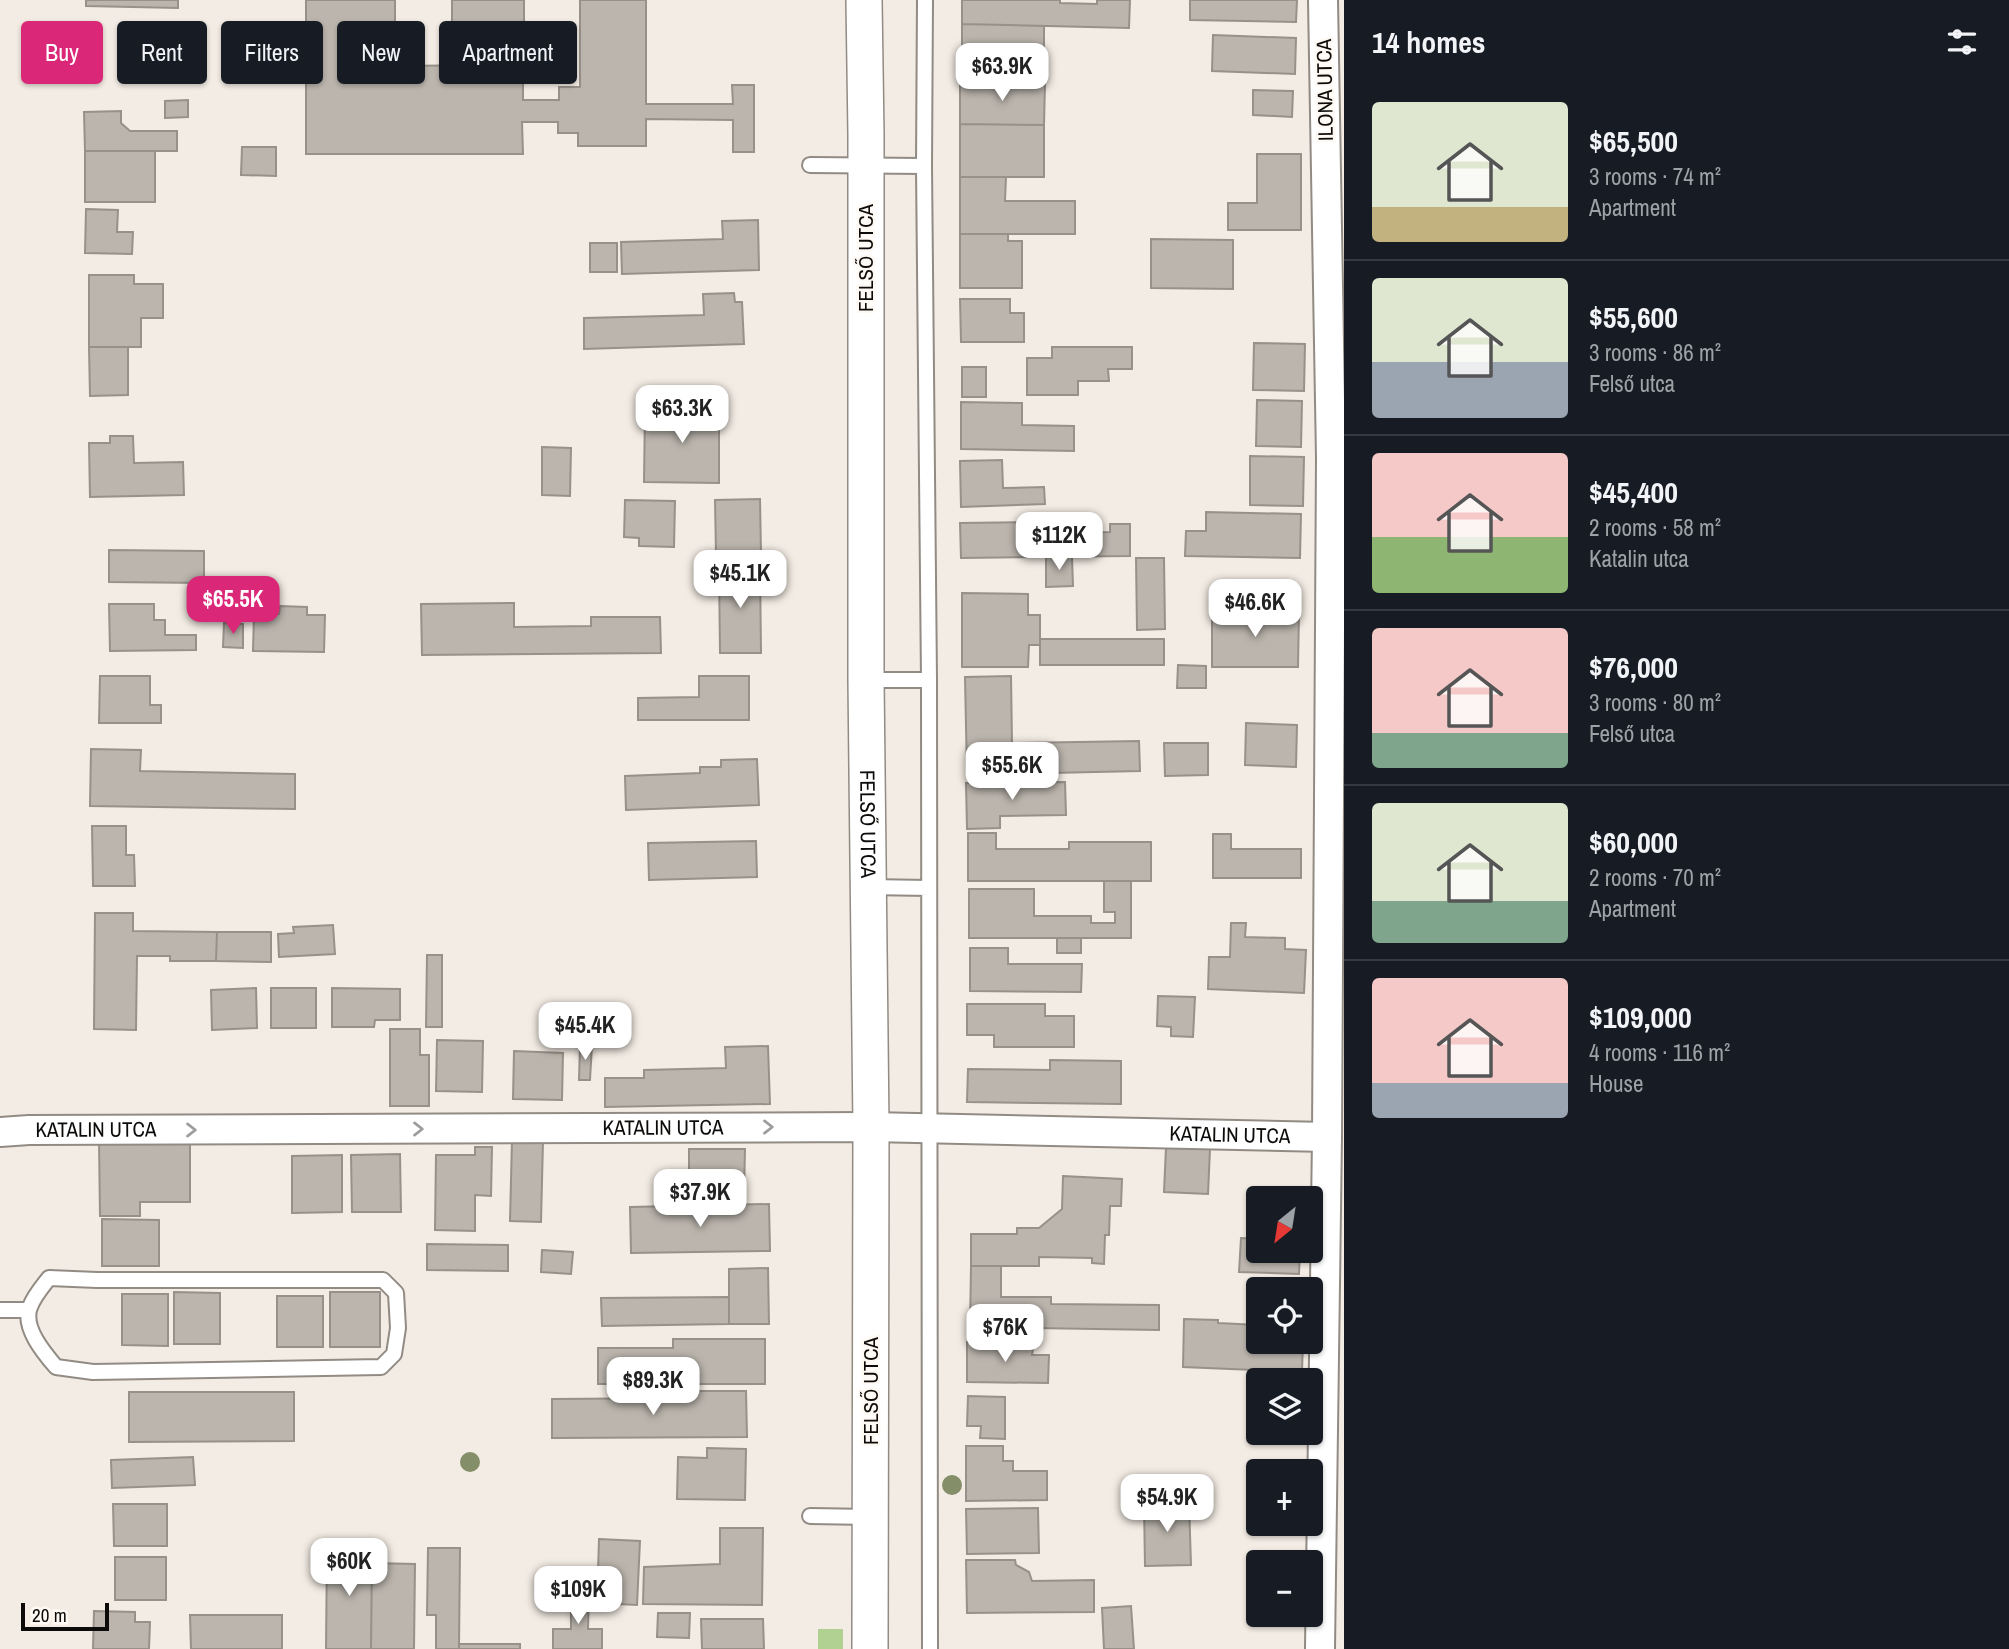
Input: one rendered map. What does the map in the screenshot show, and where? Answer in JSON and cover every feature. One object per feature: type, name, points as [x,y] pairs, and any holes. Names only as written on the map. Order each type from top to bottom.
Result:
[{"type":"street","name":"FELSŐ UTCA","points":[[864,0],[866,680],[871,1127],[870,1649]]},
{"type":"street","name":"ILONA UTCA","points":[[1320,1649],[1327,1137],[1331,458],[1323,0]]},
{"type":"street","name":"KATALIN UTCA","points":[[0,1132],[871,1127],[1327,1137]]},
{"type":"lane","points":[[925,0],[930,1649]]},
{"type":"lane","points":[[810,165],[925,166]]},
{"type":"lane","points":[[866,680],[929,680]]},
{"type":"lane","points":[[868,887],[929,888]]},
{"type":"lane","points":[[49,1278],[383,1280],[396,1293],[398,1328],[394,1354],[381,1367],[93,1372],[56,1367],[39,1348],[32,1334],[28,1310],[49,1278]]},
{"type":"lane","points":[[0,1310],[28,1310]]},
{"type":"lane","points":[[810,1516],[870,1517]]},
{"type":"green space","points":[[818,1629],[843,1629],[843,1649],[818,1649]]},
{"type":"building","points":[[86,0],[178,0],[178,8],[86,6]]},
{"type":"building","points":[[306,0],[395,0],[395,21],[337,21],[337,84],[425,84],[425,66],[439,66],[439,84],[523,84],[523,100],[559,100],[559,87],[580,87],[580,0],[646,0],[646,104],[733,104],[732,85],[754,85],[754,152],[733,152],[733,120],[646,119],[646,146],[578,146],[578,133],[558,133],[558,122],[522,122],[523,154],[306,154],[306,84],[323,84],[323,21],[306,21]]},
{"type":"building","points":[[452,0],[524,0],[524,21],[452,21]]},
{"type":"building","points":[[962,0],[1060,0],[1060,3],[1097,4],[1097,0],[1130,0],[1129,28],[962,24]]},
{"type":"building","points":[[1190,0],[1297,0],[1296,22],[1190,20]]},
{"type":"building","points":[[962,24],[1044,26],[1044,54],[1000,54],[1000,66],[962,66]]},
{"type":"building","points":[[1213,35],[1296,38],[1295,74],[1212,71]]},
{"type":"building","points":[[960,82],[1045,82],[1044,125],[960,124]]},
{"type":"building","points":[[1253,90],[1293,91],[1292,117],[1253,115]]},
{"type":"building","points":[[188,100],[188,117],[165,118],[165,101]]},
{"type":"building","points":[[121,111],[121,123],[130,131],[177,131],[177,151],[85,151],[84,112]]},
{"type":"building","points":[[960,124],[1044,125],[1044,177],[960,177]]},
{"type":"building","points":[[242,147],[276,147],[276,176],[241,175]]},
{"type":"building","points":[[85,151],[155,151],[155,202],[85,202]]},
{"type":"building","points":[[1257,154],[1301,154],[1301,230],[1228,230],[1228,203],[1257,203]]},
{"type":"building","points":[[960,177],[1006,177],[1005,201],[1075,201],[1075,234],[960,234]]},
{"type":"building","points":[[86,209],[118,210],[117,232],[133,232],[132,254],[85,253]]},
{"type":"building","points":[[758,220],[759,270],[622,274],[621,242],[723,239],[722,221]]},
{"type":"building","points":[[960,234],[1008,234],[1008,241],[1022,241],[1022,288],[960,288]]},
{"type":"building","points":[[1151,239],[1233,240],[1233,289],[1151,288]]},
{"type":"building","points":[[590,243],[617,243],[617,272],[590,272]]},
{"type":"building","points":[[89,275],[134,275],[134,284],[163,284],[163,318],[141,318],[141,347],[89,347]]},
{"type":"building","points":[[734,293],[735,302],[742,302],[744,344],[584,349],[584,318],[704,315],[703,294]]},
{"type":"building","points":[[960,299],[1010,299],[1010,313],[1024,313],[1024,342],[961,342]]},
{"type":"building","points":[[1254,343],[1305,344],[1304,391],[1253,390]]},
{"type":"building","points":[[89,347],[128,347],[128,395],[90,396]]},
{"type":"building","points":[[1052,347],[1132,347],[1132,369],[1108,369],[1109,381],[1078,381],[1078,395],[1027,395],[1027,358],[1052,358]]},
{"type":"building","points":[[962,367],[986,367],[986,397],[962,397]]},
{"type":"building","points":[[1257,400],[1302,401],[1301,447],[1256,446]]},
{"type":"building","points":[[961,402],[1022,403],[1022,425],[1074,426],[1074,451],[961,449]]},
{"type":"building","points":[[645,408],[719,408],[719,483],[644,482]]},
{"type":"building","points":[[110,436],[133,436],[134,463],[183,462],[184,495],[90,497],[89,443],[110,443]]},
{"type":"building","points":[[542,447],[571,448],[570,496],[542,495]]},
{"type":"building","points":[[1250,456],[1304,457],[1303,506],[1250,505]]},
{"type":"building","points":[[1002,460],[1003,488],[1044,487],[1045,504],[961,507],[960,461]]},
{"type":"building","points":[[760,499],[761,553],[716,554],[715,500]]},
{"type":"building","points":[[625,500],[675,501],[674,547],[639,546],[639,538],[624,537]]},
{"type":"building","points":[[1206,512],[1301,514],[1300,558],[1185,556],[1186,531],[1206,531]]},
{"type":"building","points":[[1051,522],[1051,533],[1110,532],[1110,524],[1130,524],[1130,556],[961,558],[960,523]]},
{"type":"building","points":[[109,550],[204,551],[204,583],[109,582]]},
{"type":"building","points":[[1046,557],[1072,557],[1073,586],[1046,587]]},
{"type":"building","points":[[1136,558],[1164,558],[1165,629],[1137,630]]},
{"type":"building","points":[[760,567],[761,653],[720,653],[719,568]]},
{"type":"building","points":[[962,593],[1028,594],[1028,615],[1040,615],[1040,645],[1029,645],[1028,667],[962,667]]},
{"type":"building","points":[[514,603],[514,627],[591,626],[591,617],[660,617],[661,653],[422,655],[421,604]]},
{"type":"building","points":[[109,604],[154,604],[154,620],[165,620],[165,635],[196,635],[196,650],[110,651]]},
{"type":"building","points":[[280,606],[307,607],[307,615],[325,615],[324,652],[253,651],[254,613],[279,614]]},
{"type":"building","points":[[1212,610],[1299,611],[1298,667],[1212,667]]},
{"type":"building","points":[[224,623],[243,624],[243,648],[223,647]]},
{"type":"building","points":[[1040,639],[1164,639],[1164,665],[1040,665]]},
{"type":"building","points":[[1178,665],[1206,666],[1206,688],[1177,688]]},
{"type":"building","points":[[100,676],[150,676],[150,705],[161,705],[161,723],[99,723]]},
{"type":"building","points":[[699,676],[749,676],[749,720],[638,720],[638,698],[699,697]]},
{"type":"building","points":[[1011,676],[1012,743],[1139,741],[1140,771],[967,775],[965,677]]},
{"type":"building","points":[[1246,723],[1297,725],[1296,767],[1245,765]]},
{"type":"building","points":[[1164,743],[1208,743],[1208,775],[1165,776]]},
{"type":"building","points":[[91,749],[141,750],[140,771],[295,774],[295,809],[90,806]]},
{"type":"building","points":[[757,759],[759,805],[626,810],[625,776],[700,773],[700,767],[721,767],[721,760]]},
{"type":"building","points":[[1065,782],[1066,815],[1000,816],[1000,828],[967,829],[966,783]]},
{"type":"building","points":[[92,826],[126,826],[126,855],[134,855],[135,886],[93,886]]},
{"type":"building","points":[[968,833],[996,833],[996,849],[1069,849],[1069,842],[1151,842],[1151,881],[968,881]]},
{"type":"building","points":[[1213,834],[1231,834],[1231,849],[1301,849],[1301,878],[1213,878]]},
{"type":"building","points":[[756,841],[757,877],[649,880],[648,843]]},
{"type":"building","points":[[1104,881],[1131,881],[1131,938],[969,938],[969,889],[1034,889],[1034,916],[1091,916],[1091,923],[1115,923],[1115,912],[1104,912]]},
{"type":"building","points":[[95,913],[133,913],[133,931],[217,932],[216,961],[170,961],[170,956],[137,956],[136,1030],[94,1029]]},
{"type":"building","points":[[1231,923],[1246,923],[1245,937],[1285,938],[1285,949],[1306,950],[1304,993],[1208,989],[1209,957],[1230,957]]},
{"type":"building","points":[[333,925],[335,954],[279,957],[278,934],[294,933],[293,927]]},
{"type":"building","points":[[217,932],[271,932],[271,962],[216,961]]},
{"type":"building","points":[[1057,938],[1081,938],[1081,953],[1057,953]]},
{"type":"building","points":[[970,948],[1008,948],[1008,964],[1082,964],[1081,992],[970,991]]},
{"type":"building","points":[[427,955],[442,955],[442,1027],[426,1027]]},
{"type":"building","points":[[256,988],[257,1028],[212,1030],[211,990]]},
{"type":"building","points":[[271,988],[316,988],[316,1028],[271,1028]]},
{"type":"building","points":[[332,988],[400,989],[400,1020],[375,1020],[374,1027],[332,1027]]},
{"type":"building","points":[[1158,996],[1195,997],[1193,1037],[1171,1036],[1171,1027],[1157,1026]]},
{"type":"building","points":[[967,1004],[1045,1004],[1045,1016],[1074,1016],[1074,1047],[994,1047],[994,1035],[967,1035]]},
{"type":"building","points":[[390,1029],[420,1029],[420,1055],[429,1055],[429,1106],[390,1106]]},
{"type":"building","points":[[437,1040],[483,1041],[482,1092],[436,1091]]},
{"type":"building","points":[[580,1045],[592,1045],[590,1080],[579,1080]]},
{"type":"building","points":[[768,1046],[770,1104],[605,1107],[605,1078],[644,1078],[644,1070],[726,1068],[725,1047]]},
{"type":"building","points":[[514,1051],[563,1053],[562,1100],[513,1099]]},
{"type":"building","points":[[1050,1060],[1121,1061],[1121,1104],[967,1102],[968,1069],[1050,1070]]},
{"type":"building","points":[[99,1140],[190,1140],[190,1202],[140,1202],[140,1216],[100,1216]]},
{"type":"building","points":[[512,1140],[543,1141],[541,1222],[510,1221]]},
{"type":"building","points":[[475,1147],[492,1147],[491,1196],[475,1195],[475,1231],[435,1230],[436,1155],[475,1155]]},
{"type":"building","points":[[1166,1147],[1210,1149],[1208,1194],[1164,1192]]},
{"type":"building","points":[[689,1149],[745,1149],[744,1192],[689,1192]]},
{"type":"building","points":[[400,1154],[401,1212],[352,1212],[351,1155]]},
{"type":"building","points":[[342,1155],[342,1212],[292,1213],[292,1156]]},
{"type":"building","points":[[1063,1176],[1122,1179],[1121,1206],[1110,1206],[1104,1264],[1092,1263],[1092,1258],[1039,1257],[1039,1266],[971,1266],[971,1234],[1017,1234],[1017,1228],[1039,1228],[1062,1209]]},
{"type":"building","points":[[769,1204],[770,1251],[631,1253],[630,1207]]},
{"type":"building","points":[[102,1219],[159,1220],[159,1266],[102,1266]]},
{"type":"building","points":[[1241,1238],[1246,1238],[1246,1264],[1299,1264],[1299,1274],[1239,1272]]},
{"type":"building","points":[[427,1244],[508,1245],[508,1271],[427,1270]]},
{"type":"building","points":[[542,1250],[573,1252],[571,1274],[541,1272]]},
{"type":"building","points":[[971,1266],[1001,1266],[1001,1297],[1051,1297],[1051,1304],[1159,1305],[1159,1330],[970,1327]]},
{"type":"building","points":[[768,1268],[769,1324],[729,1324],[729,1269]]},
{"type":"building","points":[[174,1292],[220,1293],[220,1344],[174,1344]]},
{"type":"building","points":[[330,1292],[380,1292],[380,1347],[330,1347]]},
{"type":"building","points":[[122,1294],[168,1294],[168,1346],[122,1345]]},
{"type":"building","points":[[277,1296],[323,1296],[323,1347],[277,1347]]},
{"type":"building","points":[[729,1297],[729,1324],[602,1326],[601,1298]]},
{"type":"building","points":[[1184,1319],[1246,1324],[1246,1354],[1303,1354],[1302,1368],[1246,1370],[1183,1367]]},
{"type":"building","points":[[673,1339],[765,1339],[765,1384],[598,1384],[598,1348],[673,1348]]},
{"type":"building","points":[[967,1342],[1017,1343],[1017,1349],[1033,1349],[1032,1355],[1049,1355],[1048,1383],[967,1382]]},
{"type":"building","points":[[687,1391],[746,1391],[747,1437],[552,1438],[552,1399],[687,1398]]},
{"type":"building","points":[[129,1392],[294,1392],[294,1441],[129,1442]]},
{"type":"building","points":[[968,1396],[1005,1397],[1005,1439],[980,1438],[981,1426],[967,1426]]},
{"type":"building","points":[[966,1446],[1003,1446],[1003,1461],[1013,1461],[1013,1471],[1047,1471],[1047,1500],[966,1501]]},
{"type":"building","points":[[707,1448],[746,1449],[745,1500],[677,1499],[678,1457],[707,1458]]},
{"type":"building","points":[[193,1457],[195,1485],[112,1488],[111,1460]]},
{"type":"building","points":[[1189,1502],[1191,1565],[1145,1566],[1144,1504]]},
{"type":"building","points":[[113,1504],[167,1504],[167,1546],[114,1546]]},
{"type":"building","points":[[1038,1508],[1039,1553],[967,1554],[966,1509]]},
{"type":"building","points":[[720,1528],[763,1528],[762,1605],[643,1604],[644,1567],[720,1564]]},
{"type":"building","points":[[599,1539],[640,1541],[637,1605],[597,1603]]},
{"type":"building","points":[[327,1547],[372,1547],[371,1649],[326,1649]]},
{"type":"building","points":[[428,1548],[460,1548],[459,1649],[436,1649],[436,1615],[427,1615]]},
{"type":"building","points":[[115,1557],[166,1557],[166,1600],[115,1600]]},
{"type":"building","points":[[966,1560],[1015,1560],[1016,1565],[1029,1572],[1032,1581],[1094,1580],[1094,1612],[967,1613]]},
{"type":"building","points":[[372,1563],[415,1564],[414,1649],[371,1649]]},
{"type":"building","points":[[571,1588],[589,1588],[588,1629],[602,1629],[602,1649],[553,1649],[553,1629],[571,1629]]},
{"type":"building","points":[[1131,1606],[1134,1649],[1104,1649],[1102,1608]]},
{"type":"building","points":[[94,1611],[135,1612],[135,1622],[150,1622],[149,1649],[93,1649]]},
{"type":"building","points":[[658,1613],[690,1613],[689,1638],[657,1637]]},
{"type":"building","points":[[190,1615],[282,1615],[282,1649],[191,1649]]},
{"type":"building","points":[[701,1619],[763,1619],[764,1649],[702,1649]]},
{"type":"building","points":[[459,1644],[520,1644],[520,1649],[459,1649]]}]
